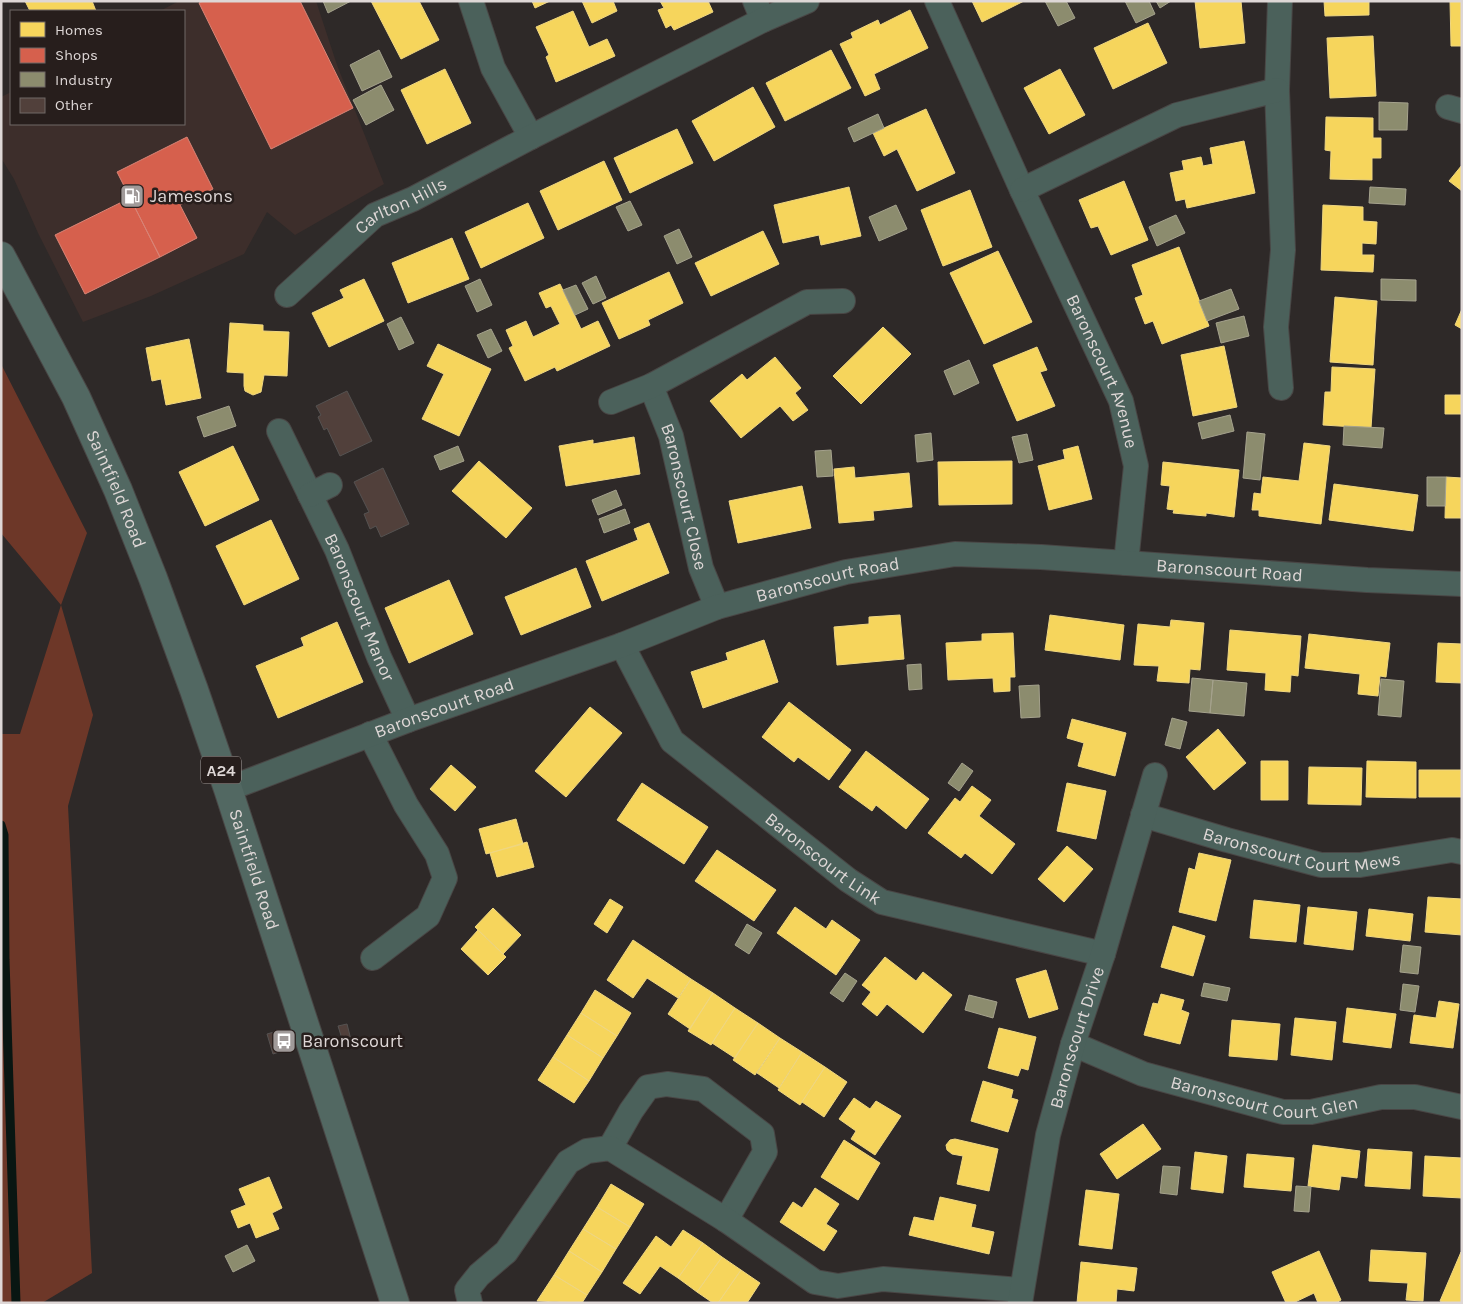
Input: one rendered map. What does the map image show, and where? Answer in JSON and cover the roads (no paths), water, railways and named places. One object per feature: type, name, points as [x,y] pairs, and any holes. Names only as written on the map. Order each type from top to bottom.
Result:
[{"type":"highway","name":"Saintfield Road","points":[[1,256],[76,397],[118,490],[153,578],[228,788],[395,1303]]},
{"type":"street","points":[[471,1],[492,68],[531,137]]},
{"type":"street","name":"Carlton Hills","points":[[286,295],[375,215],[413,199],[531,137],[759,10],[807,1]]},
{"type":"street","name":"Baronscourt Avenue","points":[[937,1],[1022,190],[1121,401],[1136,466],[1126,563]]},
{"type":"street","points":[[1280,1],[1276,90],[1283,250],[1276,327],[1281,388]]},
{"type":"street","points":[[1022,190],[1177,115],[1276,90]]},
{"type":"street","points":[[611,402],[651,386],[807,302],[843,301]]},
{"type":"street","name":"Baronscourt Close","points":[[651,386],[671,436],[701,568],[717,607]]},
{"type":"street","name":"Baronscourt Manor","points":[[279,431],[320,490],[337,550],[379,657],[408,720]]},
{"type":"street","name":"Baronscourt Road","points":[[228,788],[408,720],[622,645],[717,607],[846,572],[955,554],[1126,563],[1367,580],[1462,584]]},
{"type":"street","name":"Baronscourt Link","points":[[622,645],[672,741],[848,880],[875,898],[882,902],[1103,954]]},
{"type":"street","points":[[370,734],[406,805],[437,854],[446,878],[428,916],[373,958]]},
{"type":"street","name":"Baronscourt Drive","points":[[1020,1296],[1048,1135],[1073,1044],[1103,954],[1155,775]]},
{"type":"street","name":"Baronscourt Court Mews","points":[[1144,815],[1321,865],[1360,865],[1452,850],[1462,852]]},
{"type":"street","name":"Baronscourt Court Glen","points":[[1073,1044],[1144,1074],[1284,1112],[1311,1112],[1381,1097],[1415,1097],[1462,1108]]},
{"type":"street","points":[[610,1148],[631,1111],[648,1087],[666,1084],[703,1089],[762,1134],[765,1152],[726,1220]]},
{"type":"street","points":[[470,1303],[467,1290],[479,1275],[506,1252],[568,1162],[588,1151],[610,1148],[726,1220],[815,1282],[838,1286],[883,1279],[1020,1296]]},
{"type":"waterway","points":[[1,825],[4,835],[5,960],[16,1303]]},
{"type":"place","name":"Jamesons","points":[[132,196]]},
{"type":"place","name":"Baronscourt","points":[[284,1041]]}]
